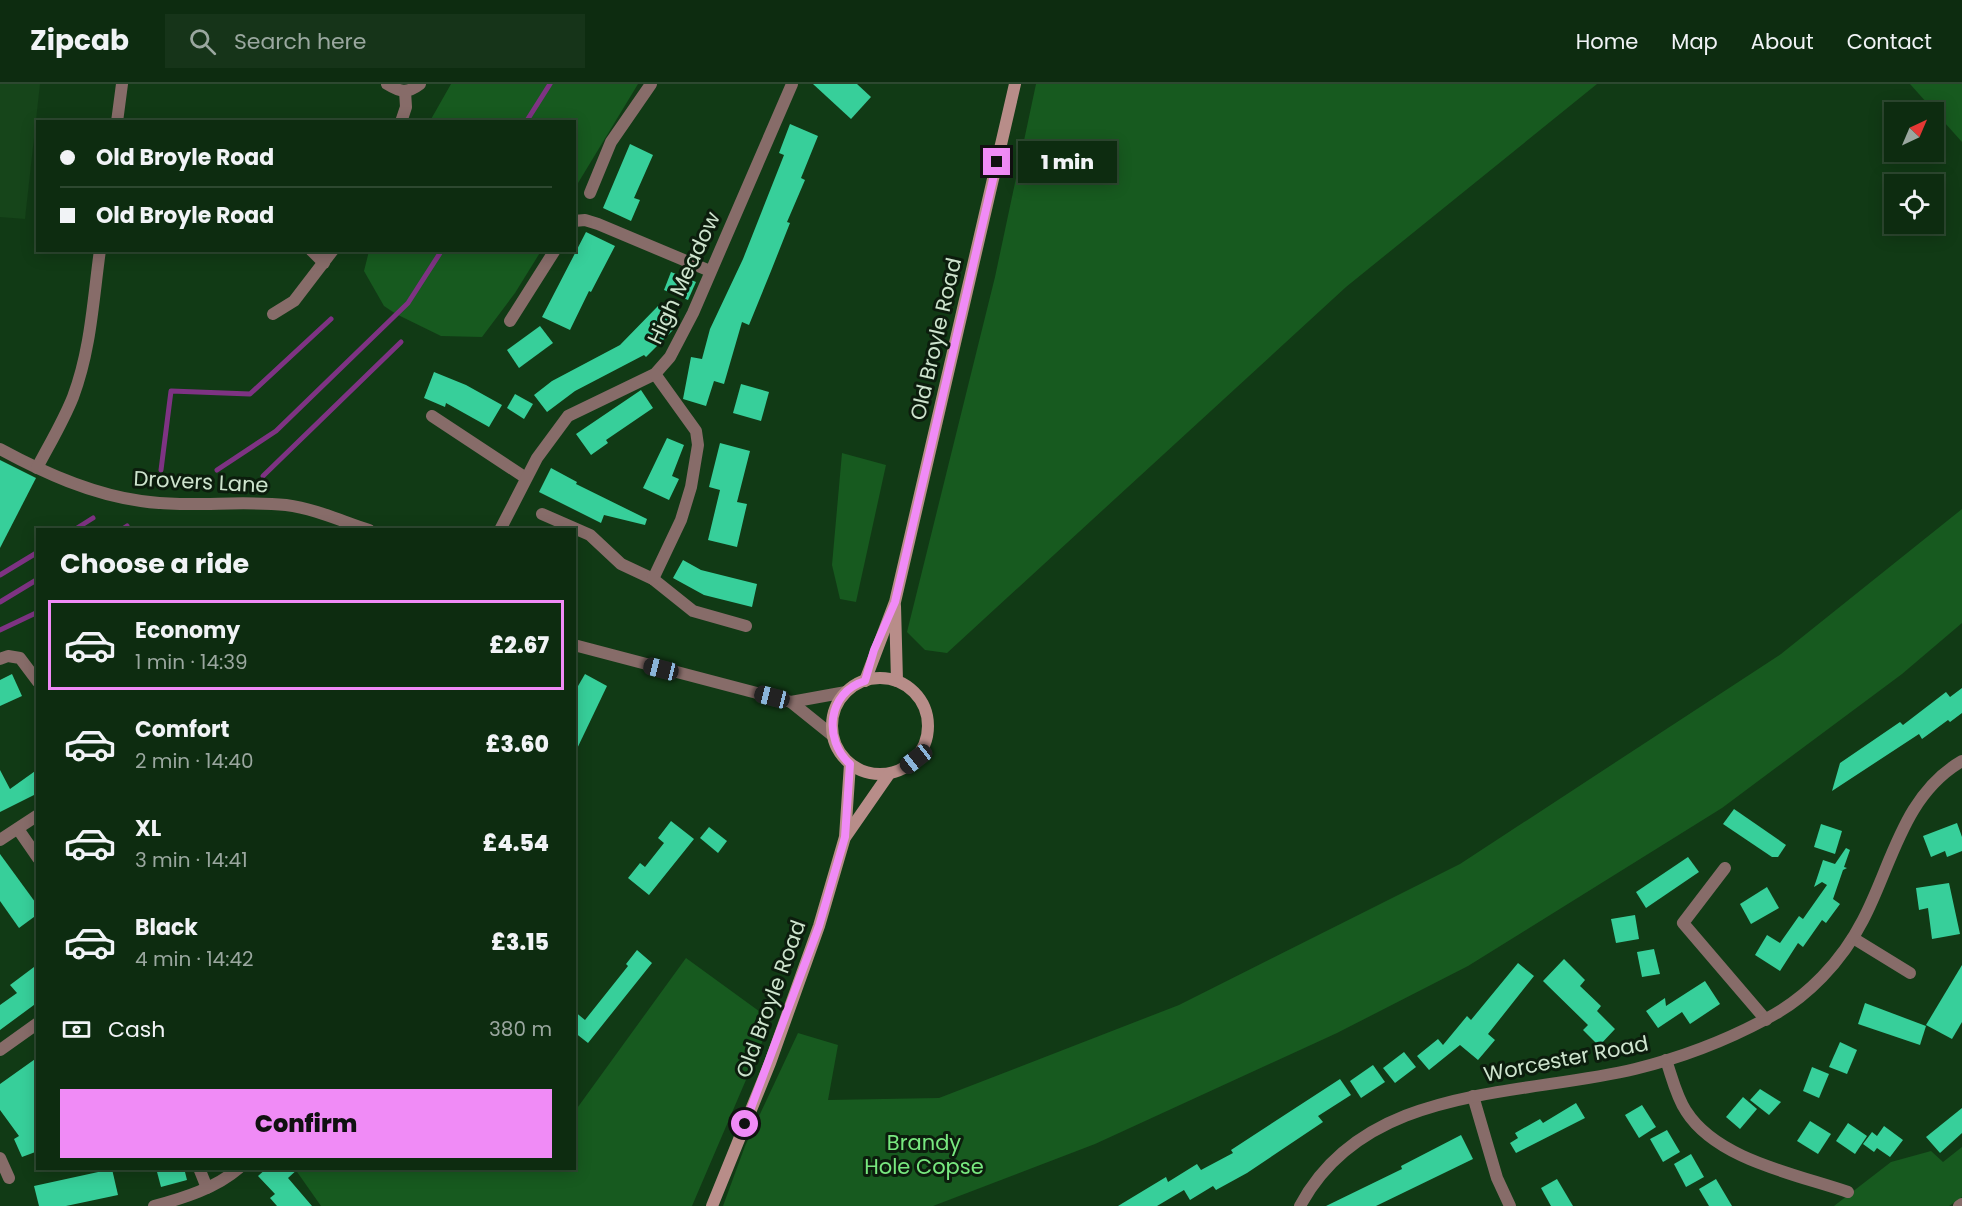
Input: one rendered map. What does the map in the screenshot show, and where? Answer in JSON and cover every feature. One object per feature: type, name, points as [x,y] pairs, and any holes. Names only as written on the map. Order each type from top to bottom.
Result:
[{"type":"main road","name":"Old Broyle Road","points":[[865,681],[874,650],[895,602],[1015,84]]},
{"type":"main road","name":"Old Broyle Road","points":[[895,602],[897,681]]},
{"type":"main road","points":[[885,678],[897,681],[911,689],[921,701],[927,715],[928,731],[924,746],[916,759],[903,769],[889,774],[873,774],[850,764],[837,749],[832,735],[832,719],[836,705],[846,692],[865,681],[885,678]]},
{"type":"main road","name":"Old Broyle Road","points":[[712,1206],[785,1022],[819,926],[845,837],[850,764]]},
{"type":"main road","name":"Old Broyle Road","points":[[845,837],[889,774]]},
{"type":"street","points":[[117,120],[122,84]]},
{"type":"street","points":[[387,84],[399,91],[410,91],[420,84]]},
{"type":"street","points":[[590,193],[611,142],[651,84]]},
{"type":"street","name":"High Meadow","points":[[501,528],[537,458],[568,416],[655,374],[670,357],[792,84]]},
{"type":"street","points":[[402,120],[406,107],[405,91]]},
{"type":"street","points":[[576,221],[585,220],[598,224],[710,271]]},
{"type":"street","points":[[37,468],[64,418],[81,372],[96,299],[100,252]]},
{"type":"street","points":[[313,252],[324,263]]},
{"type":"street","points":[[273,314],[294,301],[332,252]]},
{"type":"street","points":[[510,321],[554,252]]},
{"type":"street","points":[[653,579],[681,520],[691,488],[698,445],[696,431],[655,374]]},
{"type":"street","points":[[432,416],[526,478]]},
{"type":"street","name":"Drovers Lane","points":[[0,449],[37,468],[89,488],[123,497],[174,503],[287,506],[322,512],[364,528]]},
{"type":"street","points":[[542,514],[574,528]]},
{"type":"street","points":[[576,529],[590,535],[621,564],[653,579],[693,611],[746,626]]},
{"type":"street","points":[[576,646],[791,702],[832,735]]},
{"type":"street","points":[[0,659],[8,656],[20,658],[36,679]]},
{"type":"street","points":[[791,702],[846,692]]},
{"type":"street","name":"Worcester Road","points":[[1300,1206],[1309,1189],[1350,1144],[1400,1118],[1473,1096],[1602,1075],[1666,1060],[1709,1046],[1766,1020],[1799,998],[1819,980],[1853,938],[1910,814],[1930,788],[1962,761]]},
{"type":"street","points":[[0,840],[36,816]]},
{"type":"street","points":[[18,830],[36,855]]},
{"type":"street","points":[[1725,868],[1683,923],[1766,1020]]},
{"type":"street","points":[[1853,938],[1910,973]]},
{"type":"street","points":[[0,1050],[36,1024]]},
{"type":"street","name":"Worcester Road","points":[[1666,1060],[1676,1092],[1686,1112],[1716,1142],[1734,1153],[1848,1192]]},
{"type":"street","name":"Worcester Road","points":[[1473,1096],[1497,1178],[1510,1206]]},
{"type":"street","points":[[0,1158],[9,1178]]},
{"type":"street","points":[[200,1170],[207,1188]]},
{"type":"street","points":[[154,1206],[226,1180],[237,1170]]},
{"type":"shaded area","points":[[0,84],[40,84],[25,219],[0,217]]},
{"type":"green space","points":[[451,84],[638,84],[576,186],[576,120],[431,120]]},
{"type":"green space","points":[[1036,84],[1597,84],[1346,287],[947,653],[925,650],[907,632],[995,277]]},
{"type":"green space","points":[[1910,84],[1962,84],[1962,142],[1944,122],[1944,102],[1926,102]]},
{"type":"green space","points":[[369,252],[540,252],[515,293],[482,337],[441,336],[396,314],[384,306],[364,271]]},
{"type":"green space","points":[[842,453],[886,465],[856,602],[840,599],[832,565]]},
{"type":"green space","name":"Brandy Hole Copse","points":[[1962,509],[1962,623],[1902,674],[1722,808],[1468,966],[1337,1033],[1095,1144],[933,1206],[723,1206],[745,1146],[798,1033],[838,1045],[828,1100],[939,1098],[1179,1005],[1460,864],[1781,654]]},
{"type":"green space","points":[[686,958],[767,1017],[769,1026],[692,1206],[321,1206],[296,1170],[380,1170],[382,1172],[384,1170],[576,1170],[576,1110]]},
{"type":"green space","points":[[1962,1147],[1962,1197],[1949,1206],[1834,1206],[1891,1162],[1931,1151],[1943,1162]]},
{"type":"building","points":[[813,84],[857,84],[871,97],[851,119]]},
{"type":"building","points":[[790,124],[818,136],[801,178],[805,180],[787,222],[790,223],[749,325],[742,322],[724,384],[714,381],[706,406],[683,399],[691,357],[702,359],[710,329],[743,259],[784,155],[779,153]]},
{"type":"building","points":[[630,144],[653,155],[634,198],[640,200],[631,221],[603,208]]},
{"type":"building","points":[[586,232],[615,246],[570,330],[542,317]]},
{"type":"building","points":[[671,272],[696,282],[688,300],[664,290]]},
{"type":"building","points":[[658,306],[678,325],[646,357],[644,355],[575,391],[547,412],[534,395],[552,381],[620,345]]},
{"type":"building","points":[[540,326],[553,343],[519,368],[507,350]]},
{"type":"building","points":[[434,372],[466,385],[502,405],[489,427],[446,403],[445,407],[424,398]]},
{"type":"building","points":[[741,384],[769,392],[761,421],[733,413]]},
{"type":"building","points":[[641,390],[653,408],[606,440],[608,443],[591,455],[576,434]]},
{"type":"building","points":[[515,394],[533,404],[524,419],[507,408]]},
{"type":"building","points":[[667,438],[684,445],[672,476],[679,479],[669,500],[643,488]]},
{"type":"building","points":[[720,443],[750,451],[737,502],[747,504],[737,547],[708,540],[720,490],[709,487]]},
{"type":"building","points":[[0,460],[36,478],[0,548]]},
{"type":"building","points":[[551,468],[577,482],[576,484],[647,519],[645,525],[604,515],[601,523],[539,492]]},
{"type":"building","points":[[683,560],[701,570],[757,584],[752,607],[704,595],[673,578]]},
{"type":"building","points":[[12,674],[22,696],[0,706],[0,680]]},
{"type":"building","points":[[585,674],[607,686],[576,751],[576,690]]},
{"type":"building","points":[[1962,688],[1962,713],[1922,739],[1919,734],[1832,791],[1840,763],[1900,722],[1903,725],[1946,692],[1950,697]]},
{"type":"building","points":[[0,770],[10,789],[36,770],[36,794],[0,812]]},
{"type":"building","points":[[1734,809],[1786,845],[1778,857],[1772,857],[1723,824]]},
{"type":"building","points":[[671,821],[694,839],[649,895],[628,878],[640,863],[645,867],[664,843],[658,838]]},
{"type":"building","points":[[1957,823],[1962,837],[1962,851],[1947,857],[1945,851],[1931,857],[1923,836]]},
{"type":"building","points":[[1821,824],[1842,831],[1835,854],[1814,847]]},
{"type":"building","points":[[709,827],[727,841],[718,853],[700,838]]},
{"type":"building","points":[[1846,848],[1850,850],[1844,867],[1847,868],[1843,870],[1833,899],[1840,904],[1826,923],[1822,920],[1803,947],[1798,943],[1780,971],[1755,955],[1767,935],[1780,943],[1799,916],[1803,919],[1827,885],[1822,882],[1814,887],[1823,860],[1835,864]]},
{"type":"building","points":[[0,854],[36,903],[36,915],[19,928],[0,901]]},
{"type":"building","points":[[1688,857],[1699,872],[1646,908],[1636,892]]},
{"type":"building","points":[[1949,883],[1960,934],[1932,939],[1928,908],[1919,910],[1916,888]]},
{"type":"building","points":[[1767,887],[1779,908],[1751,924],[1740,904]]},
{"type":"building","points":[[1635,915],[1639,939],[1616,943],[1611,919]]},
{"type":"building","points":[[1654,949],[1660,974],[1642,977],[1637,952]]},
{"type":"building","points":[[637,950],[652,963],[588,1043],[576,1034],[576,1013],[585,1020],[628,966],[626,964]]},
{"type":"building","points":[[1564,959],[1585,980],[1580,986],[1601,1006],[1597,1011],[1615,1029],[1599,1046],[1583,1030],[1588,1025],[1543,981]]},
{"type":"building","points":[[1518,963],[1534,976],[1488,1034],[1495,1040],[1478,1060],[1460,1045],[1429,1070],[1417,1056],[1438,1039],[1443,1045],[1467,1016],[1471,1020]]},
{"type":"building","points":[[1962,965],[1962,1022],[1952,1039],[1926,1025]]},
{"type":"building","points":[[36,966],[36,1003],[0,1030],[0,1005],[17,993],[10,985]]},
{"type":"building","points":[[1705,981],[1720,1004],[1690,1024],[1682,1012],[1658,1028],[1646,1011],[1665,998],[1666,1006]]},
{"type":"building","points":[[1865,1003],[1926,1026],[1920,1045],[1858,1024]]},
{"type":"building","points":[[1840,1042],[1857,1050],[1847,1074],[1829,1067]]},
{"type":"building","points":[[1404,1052],[1416,1067],[1395,1083],[1383,1068]]},
{"type":"building","points":[[36,1058],[36,1152],[22,1157],[14,1139],[19,1136],[0,1110],[0,1084]]},
{"type":"building","points":[[1373,1065],[1385,1082],[1361,1098],[1350,1081]]},
{"type":"building","points":[[1812,1067],[1829,1074],[1819,1098],[1803,1091]]},
{"type":"building","points":[[1340,1079],[1351,1095],[1318,1116],[1323,1122],[1247,1173],[1216,1190],[1213,1186],[1190,1200],[1184,1190],[1157,1206],[1118,1206],[1166,1177],[1168,1182],[1197,1164],[1201,1170],[1233,1153],[1231,1150]]},
{"type":"building","points":[[1760,1089],[1781,1102],[1769,1115],[1750,1100]]},
{"type":"building","points":[[1743,1097],[1757,1109],[1740,1129],[1726,1117]]},
{"type":"building","points":[[1576,1103],[1585,1118],[1516,1153],[1510,1143],[1518,1138],[1515,1133],[1540,1119],[1543,1123]]},
{"type":"building","points":[[1642,1105],[1656,1127],[1639,1138],[1625,1115]]},
{"type":"building","points":[[1962,1108],[1962,1133],[1940,1153],[1926,1137]]},
{"type":"building","points":[[1810,1121],[1831,1134],[1818,1154],[1797,1141]]},
{"type":"building","points":[[1848,1123],[1867,1136],[1855,1154],[1836,1141]]},
{"type":"building","points":[[1884,1126],[1903,1140],[1890,1157],[1877,1148],[1874,1152],[1863,1144],[1872,1132],[1877,1136]]},
{"type":"building","points":[[1667,1130],[1680,1152],[1663,1162],[1650,1139]]},
{"type":"building","points":[[1461,1135],[1473,1159],[1376,1206],[1326,1206],[1402,1169],[1401,1166]]},
{"type":"building","points":[[1691,1154],[1704,1177],[1686,1187],[1674,1164]]},
{"type":"building","points":[[112,1170],[118,1195],[66,1206],[39,1206],[34,1186]]},
{"type":"building","points":[[157,1170],[184,1170],[187,1180],[161,1187]]},
{"type":"building","points":[[265,1170],[297,1170],[288,1178],[312,1206],[277,1206],[270,1198],[275,1194],[258,1176]]},
{"type":"building","points":[[1557,1179],[1573,1206],[1551,1206],[1541,1188]]},
{"type":"building","points":[[1716,1179],[1732,1206],[1709,1206],[1699,1189]]},
{"type":"waterway","points":[[527,120],[550,84]]},
{"type":"waterway","points":[[217,470],[276,431],[408,303],[441,252]]},
{"type":"waterway","points":[[161,470],[171,391],[250,394],[331,319]]},
{"type":"waterway","points":[[263,476],[401,342]]},
{"type":"waterway","points":[[77,528],[93,518]]},
{"type":"waterway","points":[[0,575],[36,553]]},
{"type":"waterway","points":[[0,602],[36,580]]},
{"type":"waterway","points":[[0,630],[36,613]]},
{"type":"route","points":[[745,1124],[819,926],[845,837],[850,764],[837,749],[832,735],[832,719],[836,705],[846,692],[865,681],[874,650],[895,602],[997,162]]}]
